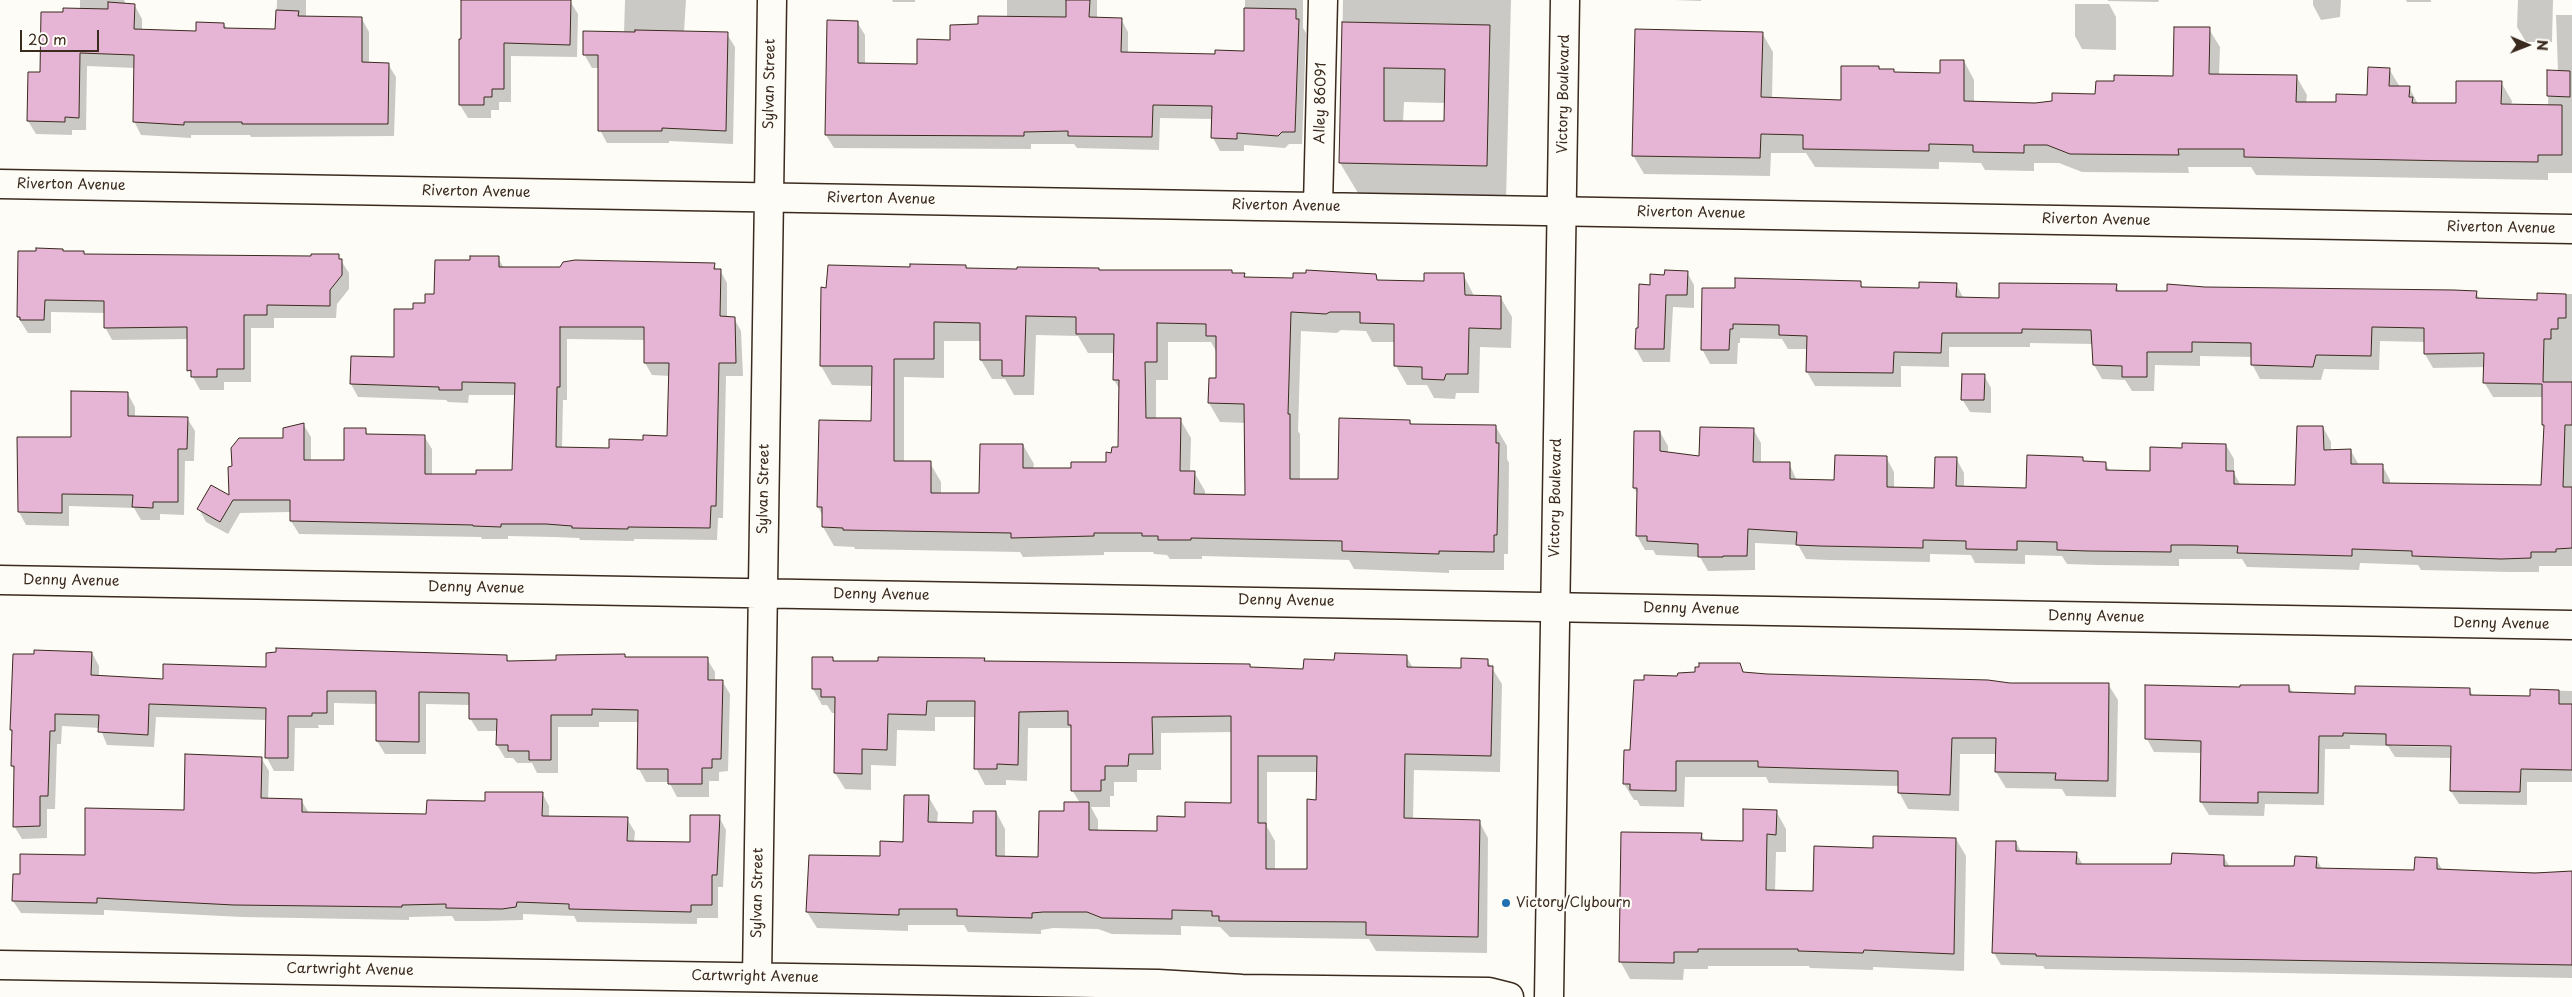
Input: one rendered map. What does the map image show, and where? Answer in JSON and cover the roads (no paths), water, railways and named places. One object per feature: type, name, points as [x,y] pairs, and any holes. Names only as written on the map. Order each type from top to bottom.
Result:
[{"type":"street","name":"Sylvan Street","points":[[757,977],[772,0]]},
{"type":"street","name":"Alley 86091","points":[[1318,206],[1323,0]]},
{"type":"street","name":"Victory Boulevard","points":[[1549,997],[1565,0]]},
{"type":"street","name":"Riverton Avenue","points":[[0,184],[2572,229]]},
{"type":"street","name":"Denny Avenue","points":[[0,580],[1554,605],[1969,615],[2572,625]]},
{"type":"street","name":"Cartwright Avenue","points":[[0,965],[757,977],[1158,991],[1242,989],[1489,992],[1510,997]]},
{"type":"place","name":"Victory/Clybourn","points":[[1506,903]]}]
